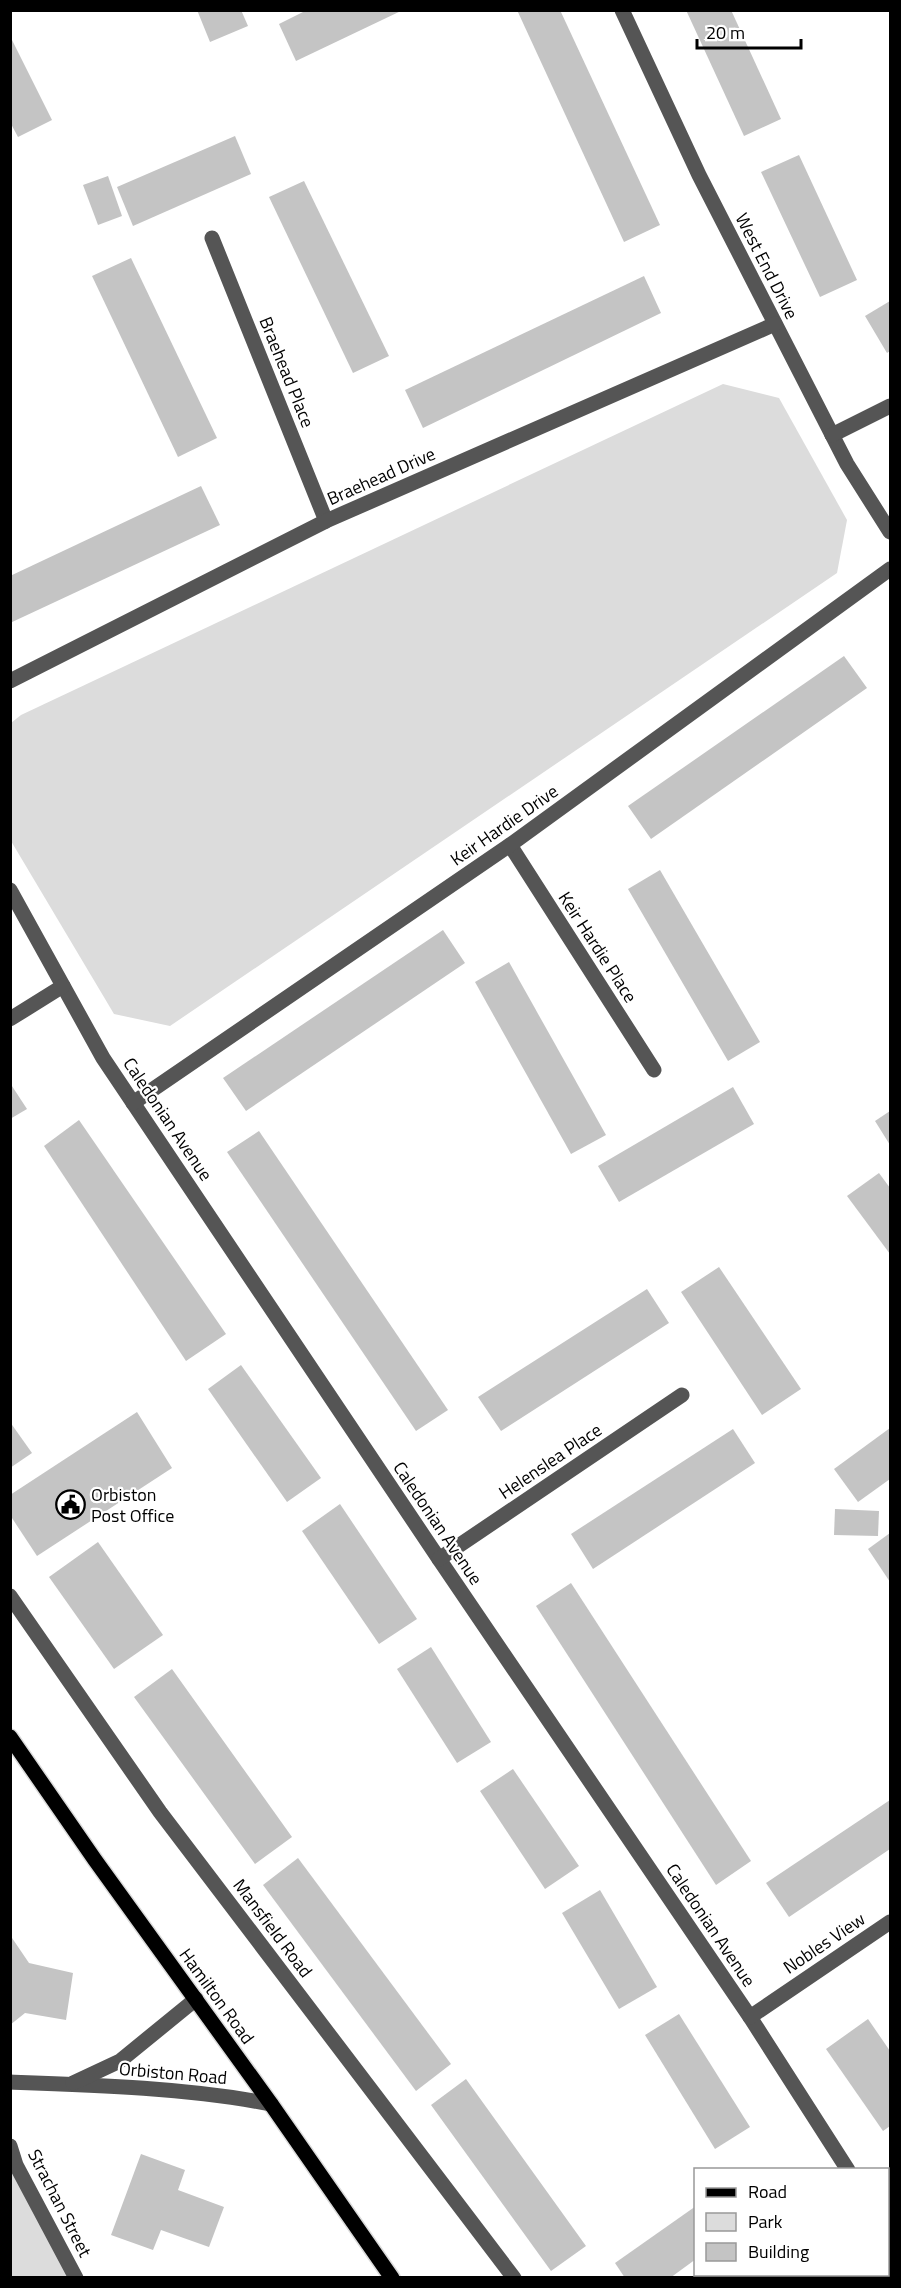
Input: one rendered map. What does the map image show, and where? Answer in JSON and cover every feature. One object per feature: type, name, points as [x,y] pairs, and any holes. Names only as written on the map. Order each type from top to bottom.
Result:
[{"type":"main road","name":"Hamilton Road","points":[[10,1737],[392,2277]]},
{"type":"street","name":"West End Drive","points":[[622,10],[699,175],[846,464],[891,532]]},
{"type":"street","name":"Braehead Place","points":[[212,238],[326,521]]},
{"type":"street","name":"Braehead Drive","points":[[10,681],[326,521],[775,324]]},
{"type":"street","points":[[832,435],[891,406]]},
{"type":"street","name":"Keir Hardie Drive","points":[[134,1103],[510,845],[891,569]]},
{"type":"street","name":"Keir Hardie Place","points":[[510,845],[654,1070]]},
{"type":"street","name":"Caledonian Avenue","points":[[10,890],[103,1058],[750,2017],[847,2168]]},
{"type":"street","points":[[10,1019],[63,986]]},
{"type":"street","name":"Helenslea Place","points":[[439,1559],[682,1395]]},
{"type":"street","name":"Mansfield Road","points":[[10,1596],[160,1812],[513,2277]]},
{"type":"street","name":"Nobles View","points":[[750,2017],[891,1922]]},
{"type":"street","name":"Orbiston Road","points":[[71,2084],[120,2061],[196,1999]]},
{"type":"street","name":"Orbiston Road","points":[[10,2082],[71,2084],[233,2097],[271,2104]]},
{"type":"street","name":"Strachan Street","points":[[10,2146],[16,2165],[75,2277]]},
{"type":"green space","points":[[723,384],[779,398],[847,520],[837,573],[170,1026],[114,1014],[11,841],[11,723],[21,715]]},
{"type":"green space","points":[[11,2163],[71,2277],[11,2277]]},
{"type":"building","points":[[197,10],[241,10],[248,26],[210,42]]},
{"type":"building","points":[[307,10],[403,10],[296,61],[279,24]]},
{"type":"building","points":[[517,10],[560,10],[660,225],[624,242]]},
{"type":"building","points":[[686,10],[731,10],[781,119],[744,136]]},
{"type":"building","points":[[10,36],[52,120],[18,137],[10,122]]},
{"type":"building","points":[[235,136],[251,174],[133,226],[117,187]]},
{"type":"building","points":[[799,155],[857,280],[820,297],[761,172]]},
{"type":"building","points":[[108,176],[122,216],[98,225],[83,185]]},
{"type":"building","points":[[304,181],[389,356],[353,373],[269,197]]},
{"type":"building","points":[[131,258],[217,438],[178,457],[92,276]]},
{"type":"building","points":[[644,276],[661,313],[423,428],[405,390]]},
{"type":"building","points":[[890,301],[890,351],[887,353],[865,316]]},
{"type":"building","points":[[201,486],[220,525],[10,623],[10,576]]},
{"type":"building","points":[[844,656],[867,688],[651,839],[628,806]]},
{"type":"building","points":[[660,870],[760,1042],[728,1061],[628,889]]},
{"type":"building","points":[[443,930],[465,963],[246,1111],[223,1078]]},
{"type":"building","points":[[509,962],[606,1135],[571,1154],[475,982]]},
{"type":"building","points":[[10,1083],[27,1109],[10,1119]]},
{"type":"building","points":[[733,1087],[754,1124],[619,1202],[598,1166]]},
{"type":"building","points":[[890,1111],[890,1145],[875,1121]]},
{"type":"building","points":[[79,1120],[226,1334],[186,1361],[44,1146]]},
{"type":"building","points":[[259,1131],[448,1410],[416,1431],[227,1152]]},
{"type":"building","points":[[879,1173],[890,1188],[890,1254],[847,1196]]},
{"type":"building","points":[[719,1267],[801,1389],[762,1415],[681,1292]]},
{"type":"building","points":[[647,1289],[669,1323],[501,1431],[478,1397]]},
{"type":"building","points":[[241,1365],[321,1478],[287,1502],[208,1389]]},
{"type":"building","points":[[137,1412],[172,1468],[37,1556],[10,1515],[10,1495]]},
{"type":"building","points":[[10,1422],[32,1453],[10,1468]]},
{"type":"building","points":[[890,1428],[890,1479],[858,1502],[834,1469]]},
{"type":"building","points":[[733,1429],[755,1463],[593,1569],[571,1534]]},
{"type":"building","points":[[340,1504],[417,1619],[379,1644],[302,1531]]},
{"type":"building","points":[[835,1509],[879,1511],[878,1536],[834,1535]]},
{"type":"building","points":[[890,1533],[890,1582],[868,1549]]},
{"type":"building","points":[[98,1542],[163,1635],[114,1669],[49,1577]]},
{"type":"building","points":[[571,1583],[751,1861],[716,1885],[536,1606]]},
{"type":"building","points":[[431,1647],[491,1742],[457,1763],[397,1669]]},
{"type":"building","points":[[172,1669],[292,1837],[255,1864],[134,1697]]},
{"type":"building","points":[[513,1769],[579,1866],[545,1889],[480,1791]]},
{"type":"building","points":[[890,1800],[890,1849],[789,1917],[766,1883]]},
{"type":"building","points":[[298,1858],[451,2064],[416,2091],[263,1885]]},
{"type":"building","points":[[600,1890],[657,1987],[619,2009],[562,1913]]},
{"type":"building","points":[[10,1935],[29,1963],[73,1973],[66,2020],[25,2013],[10,2025]]},
{"type":"building","points":[[679,2014],[750,2127],[715,2149],[645,2035]]},
{"type":"building","points":[[868,2019],[890,2051],[890,2126],[883,2131],[826,2049]]},
{"type":"building","points":[[466,2079],[586,2246],[551,2271],[431,2105]]},
{"type":"building","points":[[141,2154],[185,2170],[178,2190],[224,2207],[209,2247],[161,2230],[153,2250],[111,2235]]},
{"type":"building","points":[[694,2207],[694,2260],[670,2278],[625,2278],[615,2263]]},
{"type":"place","name":"Orbiston Post Office","points":[[70,1504]]}]
